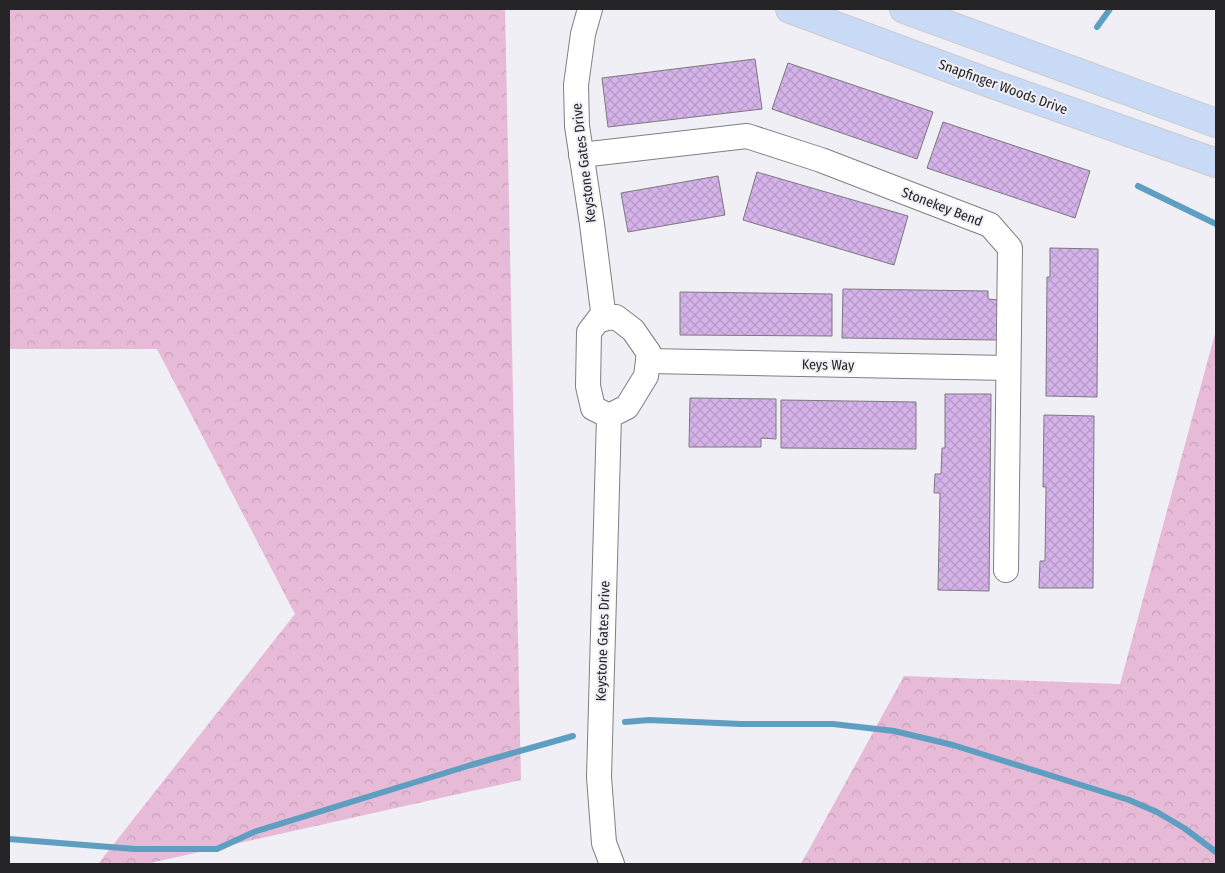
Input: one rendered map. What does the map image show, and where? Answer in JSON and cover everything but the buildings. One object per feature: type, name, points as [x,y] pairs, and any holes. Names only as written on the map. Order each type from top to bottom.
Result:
[{"type":"main road","name":"Snapfinger Woods Drive","points":[[790,9],[992,84],[1216,163]]},
{"type":"main road","points":[[904,9],[1216,123]]},
{"type":"street","name":"Keystone Gates Drive","points":[[590,9],[576,86],[577,126],[604,319]]},
{"type":"street","name":"Stonekey Bend","points":[[582,155],[747,136],[820,160],[990,225],[1010,248],[1006,570]]},
{"type":"street","points":[[616,317],[633,330],[649,353],[648,361],[646,376],[627,407],[609,416],[592,408],[588,386],[589,332],[598,319],[616,317]]},
{"type":"street","name":"Keys Way","points":[[648,361],[1008,368]]},
{"type":"street","name":"Keystone Gates Drive","points":[[609,416],[599,777],[604,843],[612,864]]},
{"type":"green space","points":[[9,9],[505,9],[521,780],[146,864],[98,864],[295,614],[157,349],[9,349]]},
{"type":"green space","points":[[1216,330],[1216,864],[801,864],[904,676],[1120,684]]},
{"type":"waterway","points":[[1097,27],[1110,9]]},
{"type":"waterway","points":[[1138,186],[1216,224]]},
{"type":"waterway","points":[[625,722],[649,720],[741,724],[833,724],[894,731],[953,745],[1129,800],[1157,812],[1184,828],[1216,852]]},
{"type":"waterway","points":[[9,839],[135,849],[217,849],[254,832],[471,765],[573,736]]}]
